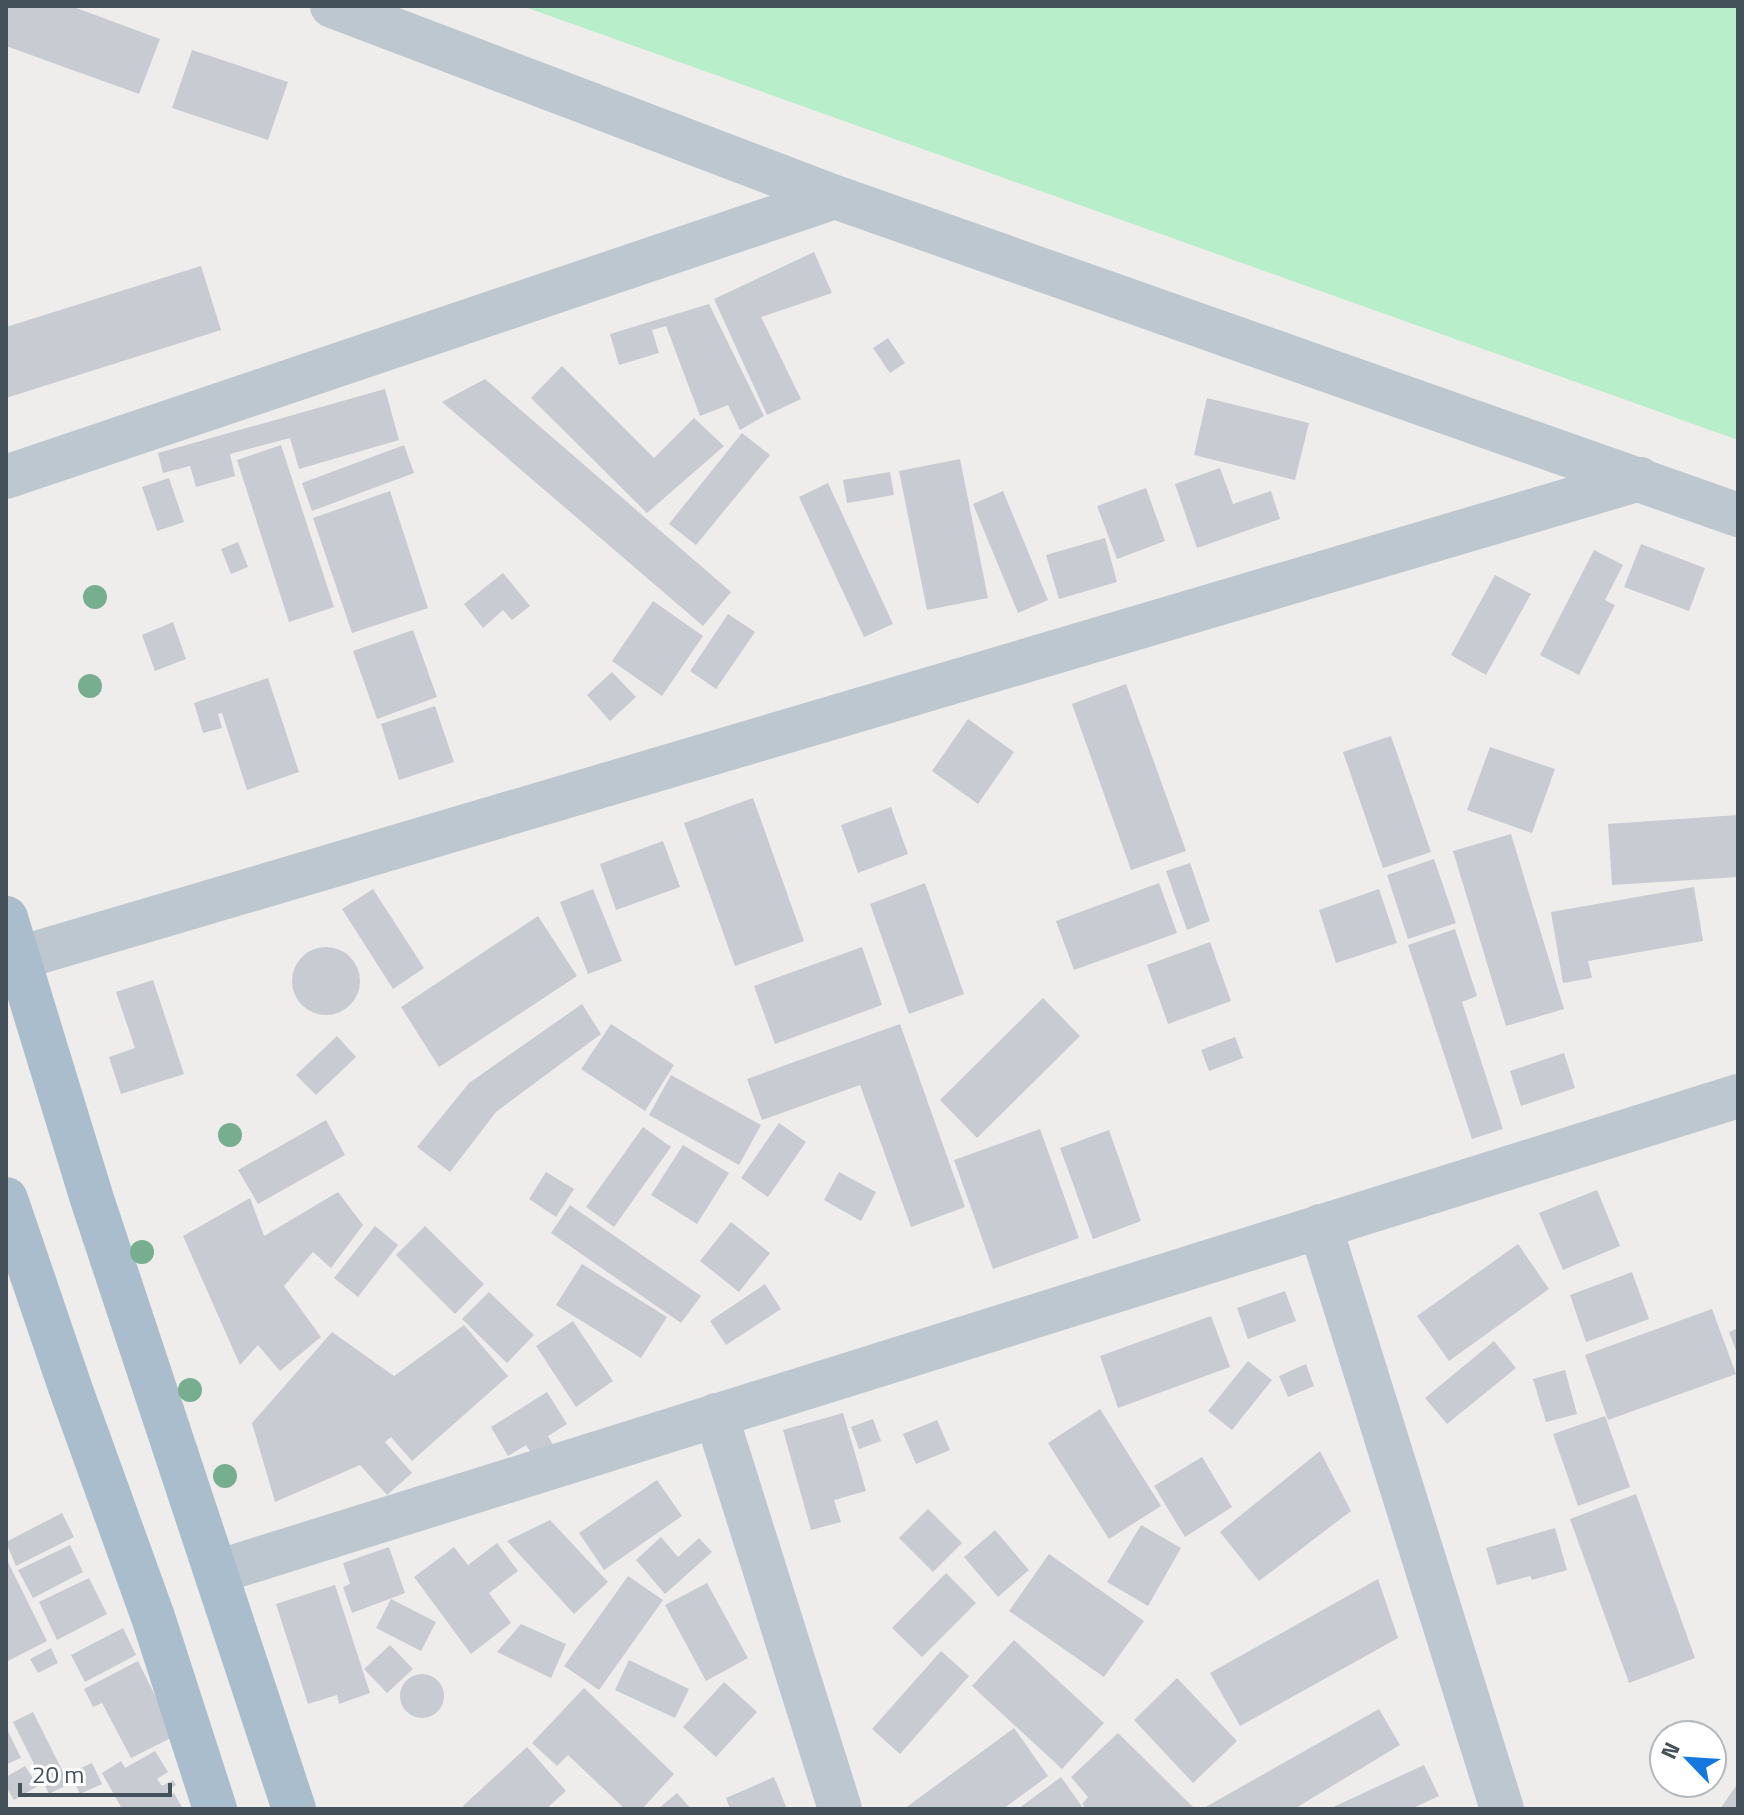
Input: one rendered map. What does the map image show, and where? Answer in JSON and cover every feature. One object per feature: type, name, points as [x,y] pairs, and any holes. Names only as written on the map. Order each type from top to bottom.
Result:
[{"type":"main road","points":[[10,946],[294,1809]]},
{"type":"main road","points":[[6,1199],[153,1617],[215,1809]]},
{"type":"street","points":[[332,6],[835,197],[1738,515]]},
{"type":"street","points":[[6,477],[835,197]]},
{"type":"street","points":[[10,946],[1640,479]]},
{"type":"street","points":[[217,1572],[1738,1096]]},
{"type":"street","points":[[1320,1226],[1502,1809]]},
{"type":"street","points":[[716,1415],[840,1809]]},
{"type":"green space","points":[[522,6],[1738,6],[1738,440]]},
{"type":"building","points":[[6,6],[71,6],[160,39],[139,94],[6,46]]},
{"type":"building","points":[[192,50],[288,82],[268,140],[172,108]]},
{"type":"building","points":[[814,252],[832,293],[761,317],[801,399],[767,415],[714,299]]},
{"type":"building","points":[[201,266],[221,330],[6,398],[6,327]]},
{"type":"building","points":[[709,304],[764,416],[740,430],[728,405],[700,416],[666,326],[652,330],[659,353],[619,365],[610,334]]},
{"type":"building","points":[[888,338],[905,363],[890,373],[873,348]]},
{"type":"building","points":[[562,366],[654,458],[694,418],[724,446],[647,513],[531,398]]},
{"type":"building","points":[[485,379],[731,592],[703,626],[442,402]]},
{"type":"building","points":[[385,389],[399,440],[299,469],[290,438],[230,454],[235,476],[196,487],[190,466],[163,473],[158,453]]},
{"type":"building","points":[[1207,398],[1309,423],[1295,480],[1194,455]]},
{"type":"building","points":[[742,433],[770,455],[696,545],[669,524]]},
{"type":"building","points":[[281,445],[334,607],[289,622],[237,460]]},
{"type":"building","points":[[404,445],[414,473],[312,511],[302,483]]},
{"type":"building","points":[[960,459],[988,598],[927,610],[899,471]]},
{"type":"building","points":[[1220,468],[1233,504],[1271,491],[1280,519],[1197,548],[1175,484]]},
{"type":"building","points":[[890,472],[894,495],[847,503],[843,480]]},
{"type":"building","points":[[169,478],[184,522],[157,531],[142,487]]},
{"type":"building","points":[[828,483],[893,624],[864,637],[799,497]]},
{"type":"building","points":[[1146,488],[1165,541],[1117,559],[1097,506]]},
{"type":"building","points":[[390,491],[428,608],[352,633],[313,518]]},
{"type":"building","points":[[1003,491],[1048,600],[1018,613],[973,504]]},
{"type":"building","points":[[1105,538],[1117,582],[1059,599],[1046,555]]},
{"type":"building","points":[[238,542],[248,567],[231,574],[221,549]]},
{"type":"building","points":[[1641,544],[1705,568],[1689,611],[1624,587]]},
{"type":"building","points":[[1594,550],[1623,565],[1605,600],[1615,605],[1579,675],[1540,655]]},
{"type":"building","points":[[503,573],[530,606],[512,620],[503,610],[483,628],[464,604]]},
{"type":"building","points":[[1495,575],[1531,594],[1486,675],[1451,655]]},
{"type":"building","points":[[653,601],[703,636],[662,696],[612,661]]},
{"type":"building","points":[[728,614],[755,632],[716,689],[690,671]]},
{"type":"building","points":[[173,622],[186,659],[155,671],[142,635]]},
{"type":"building","points":[[413,630],[437,697],[377,719],[353,651]]},
{"type":"building","points":[[612,672],[636,697],[610,721],[587,695]]},
{"type":"building","points":[[268,678],[299,772],[247,790],[222,713],[218,714],[222,728],[203,733],[194,703]]},
{"type":"building","points":[[1126,684],[1186,851],[1131,870],[1072,704]]},
{"type":"building","points":[[435,706],[454,762],[399,780],[381,724]]},
{"type":"building","points":[[968,719],[1014,752],[978,804],[932,771]]},
{"type":"building","points":[[1391,736],[1431,852],[1383,868],[1343,752]]},
{"type":"building","points":[[1490,747],[1555,769],[1532,833],[1467,810]]},
{"type":"building","points":[[753,798],[804,941],[735,966],[684,823]]},
{"type":"building","points":[[891,807],[908,854],[858,873],[841,825]]},
{"type":"building","points":[[1738,815],[1738,877],[1612,885],[1608,824]]},
{"type":"building","points":[[1511,834],[1564,1009],[1506,1026],[1453,851]]},
{"type":"building","points":[[663,841],[680,887],[616,910],[600,864]]},
{"type":"building","points":[[1434,859],[1456,923],[1408,939],[1387,875]]},
{"type":"building","points":[[1190,863],[1210,921],[1187,930],[1166,871]]},
{"type":"building","points":[[925,883],[964,994],[909,1014],[870,904]]},
{"type":"building","points":[[1159,883],[1177,933],[1074,970],[1056,921]]},
{"type":"building","points":[[1694,887],[1703,941],[1588,961],[1592,978],[1563,983],[1551,912]]},
{"type":"building","points":[[373,889],[424,968],[393,989],[342,909]]},
{"type":"building","points":[[593,889],[622,961],[588,974],[560,902]]},
{"type":"building","points":[[1379,889],[1397,943],[1336,963],[1319,910]]},
{"type":"building","points":[[538,916],[577,976],[439,1067],[401,1007]]},
{"type":"building","points":[[1455,929],[1477,996],[1462,1002],[1503,1129],[1472,1139],[1408,945]]},
{"type":"building","points":[[1210,942],[1231,1001],[1168,1024],[1147,965]]},
{"type":"building","points":[[333,947],[354,962],[360,981],[358,994],[350,1005],[333,1015],[319,1015],[302,1005],[294,994],[292,974],[302,957],[313,949]]},
{"type":"building","points":[[862,947],[882,1005],[775,1044],[754,986]]},
{"type":"building","points":[[153,980],[184,1074],[121,1094],[109,1057],[135,1048],[116,992]]},
{"type":"building","points":[[1043,998],[1080,1036],[977,1138],[940,1100]]},
{"type":"building","points":[[582,1004],[601,1034],[496,1112],[450,1172],[417,1147],[469,1083]]},
{"type":"building","points":[[611,1024],[674,1065],[645,1111],[581,1069]]},
{"type":"building","points":[[900,1024],[965,1207],[911,1227],[860,1085],[762,1120],[747,1079]]},
{"type":"building","points":[[337,1036],[356,1057],[316,1095],[296,1075]]},
{"type":"building","points":[[1235,1037],[1243,1058],[1209,1071],[1201,1050]]},
{"type":"building","points":[[1564,1053],[1575,1088],[1521,1106],[1510,1071]]},
{"type":"building","points":[[671,1075],[761,1125],[739,1165],[649,1115]]},
{"type":"building","points":[[326,1120],[345,1155],[258,1204],[238,1170]]},
{"type":"building","points":[[779,1123],[806,1142],[768,1197],[741,1178]]},
{"type":"building","points":[[643,1127],[671,1147],[614,1227],[586,1207]]},
{"type":"building","points":[[1040,1129],[1079,1238],[993,1269],[954,1160]]},
{"type":"building","points":[[1109,1130],[1141,1221],[1093,1239],[1060,1148]]},
{"type":"building","points":[[683,1145],[729,1173],[697,1224],[651,1195]]},
{"type":"building","points":[[546,1172],[574,1189],[556,1217],[529,1199]]},
{"type":"building","points":[[839,1172],[876,1192],[861,1221],[824,1200]]},
{"type":"building","points":[[1597,1190],[1620,1246],[1563,1270],[1539,1213]]},
{"type":"building","points":[[338,1192],[363,1225],[331,1268],[313,1252],[284,1286],[321,1337],[280,1371],[258,1345],[240,1365],[183,1236],[250,1198],[264,1236]]},
{"type":"building","points":[[570,1205],[701,1296],[681,1323],[551,1233]]},
{"type":"building","points":[[731,1222],[770,1253],[739,1292],[700,1261]]},
{"type":"building","points":[[375,1226],[398,1245],[358,1297],[334,1278]]},
{"type":"building","points":[[425,1226],[484,1284],[455,1314],[396,1255]]},
{"type":"building","points":[[1518,1244],[1549,1289],[1449,1361],[1417,1316]]},
{"type":"building","points":[[582,1264],[667,1317],[641,1358],[556,1305]]},
{"type":"building","points":[[1632,1272],[1649,1319],[1586,1342],[1570,1295]]},
{"type":"building","points":[[765,1284],[781,1309],[726,1345],[710,1321]]},
{"type":"building","points":[[1285,1291],[1296,1321],[1248,1339],[1237,1308]]},
{"type":"building","points":[[489,1292],[534,1335],[507,1363],[462,1319]]},
{"type":"building","points":[[1712,1309],[1736,1374],[1608,1420],[1585,1355]]},
{"type":"building","points":[[1211,1316],[1230,1367],[1118,1408],[1100,1356]]},
{"type":"building","points":[[573,1321],[613,1381],[576,1407],[536,1346]]},
{"type":"building","points":[[464,1325],[508,1376],[412,1461],[391,1437],[385,1442],[412,1473],[387,1495],[360,1465],[275,1502],[252,1423],[332,1332],[394,1376]]},
{"type":"building","points":[[1738,1328],[1738,1356],[1729,1332]]},
{"type":"building","points":[[1494,1341],[1516,1368],[1447,1424],[1425,1398]]},
{"type":"building","points":[[1248,1361],[1272,1380],[1232,1430],[1208,1411]]},
{"type":"building","points":[[1306,1364],[1314,1386],[1288,1397],[1279,1376]]},
{"type":"building","points":[[1565,1370],[1577,1414],[1546,1422],[1533,1379]]},
{"type":"building","points":[[547,1392],[567,1424],[548,1436],[556,1450],[536,1461],[526,1445],[508,1456],[491,1427]]},
{"type":"building","points":[[1100,1409],[1161,1506],[1109,1539],[1048,1443]]},
{"type":"building","points":[[843,1413],[866,1491],[834,1500],[841,1522],[811,1530],[783,1430]]},
{"type":"building","points":[[1605,1416],[1630,1487],[1578,1506],[1553,1434]]},
{"type":"building","points":[[873,1419],[881,1441],[859,1449],[851,1427]]},
{"type":"building","points":[[937,1420],[950,1450],[916,1464],[903,1434]]},
{"type":"building","points":[[1320,1451],[1351,1511],[1259,1581],[1220,1532]]},
{"type":"building","points":[[1202,1457],[1232,1507],[1185,1537],[1154,1486]]},
{"type":"building","points":[[657,1480],[682,1516],[604,1570],[579,1533]]},
{"type":"building","points":[[1636,1494],[1695,1658],[1629,1683],[1570,1519]]},
{"type":"building","points":[[928,1509],[962,1543],[933,1572],[899,1538]]},
{"type":"building","points":[[62,1513],[74,1537],[16,1566],[6,1542]]},
{"type":"building","points":[[550,1520],[608,1582],[574,1614],[507,1541]]},
{"type":"building","points":[[1141,1525],[1181,1548],[1148,1606],[1107,1582]]},
{"type":"building","points":[[1555,1528],[1567,1570],[1532,1580],[1530,1576],[1497,1585],[1486,1548]]},
{"type":"building","points":[[995,1530],[1029,1570],[998,1597],[964,1557]]},
{"type":"building","points":[[661,1537],[678,1557],[699,1538],[712,1552],[665,1594],[636,1560]]},
{"type":"building","points":[[497,1543],[518,1571],[489,1593],[511,1623],[471,1654],[414,1577],[454,1547],[468,1565]]},
{"type":"building","points":[[70,1545],[83,1572],[33,1598],[18,1570]]},
{"type":"building","points":[[389,1547],[405,1593],[352,1613],[343,1587],[350,1584],[343,1563]]},
{"type":"building","points":[[1049,1554],[1144,1621],[1104,1677],[1009,1611]]},
{"type":"building","points":[[6,1558],[47,1641],[6,1662]]},
{"type":"building","points":[[946,1573],[976,1603],[922,1657],[892,1628]]},
{"type":"building","points":[[628,1576],[663,1600],[599,1690],[564,1666]]},
{"type":"building","points":[[89,1578],[107,1614],[57,1640],[39,1602]]},
{"type":"building","points":[[1378,1579],[1398,1638],[1240,1726],[1210,1673]]},
{"type":"building","points":[[707,1583],[748,1658],[706,1681],[665,1605]]},
{"type":"building","points":[[335,1585],[370,1693],[339,1704],[337,1695],[308,1704],[276,1604]]},
{"type":"building","points":[[391,1599],[436,1622],[421,1651],[376,1628]]},
{"type":"building","points":[[521,1624],[566,1644],[551,1678],[497,1652]]},
{"type":"building","points":[[123,1628],[136,1655],[85,1682],[71,1655]]},
{"type":"building","points":[[1014,1640],[1104,1723],[1062,1769],[972,1686]]},
{"type":"building","points":[[390,1645],[413,1669],[387,1693],[364,1669]]},
{"type":"building","points":[[51,1648],[58,1663],[38,1673],[30,1659]]},
{"type":"building","points":[[941,1651],[969,1676],[900,1754],[872,1729]]},
{"type":"building","points":[[629,1660],[689,1689],[675,1718],[615,1690]]},
{"type":"building","points":[[138,1661],[175,1736],[131,1758],[102,1703],[93,1707],[84,1689]]},
{"type":"building","points":[[422,1674],[437,1681],[444,1696],[437,1711],[422,1718],[407,1711],[400,1696],[407,1681]]},
{"type":"building","points":[[1177,1678],[1237,1741],[1193,1783],[1134,1720]]},
{"type":"building","points":[[724,1682],[757,1712],[716,1757],[683,1727]]},
{"type":"building","points":[[584,1688],[674,1774],[642,1809],[625,1809],[568,1755],[557,1766],[532,1743]]},
{"type":"building","points":[[1379,1709],[1400,1745],[1294,1809],[1202,1809]]},
{"type":"building","points":[[33,1712],[69,1784],[49,1794],[13,1722]]},
{"type":"building","points":[[6,1727],[21,1758],[7,1764],[6,1762]]},
{"type":"building","points":[[1014,1728],[1048,1776],[1003,1809],[904,1809]]},
{"type":"building","points":[[1118,1733],[1195,1809],[1087,1809],[1082,1804],[1088,1797],[1071,1777]]},
{"type":"building","points":[[527,1747],[566,1791],[546,1809],[466,1809],[463,1806]]},
{"type":"building","points":[[155,1751],[168,1772],[157,1779],[162,1786],[173,1780],[176,1785],[167,1790],[170,1796],[174,1793],[183,1809],[122,1809],[102,1773],[121,1761],[125,1768]]},
{"type":"building","points":[[92,1763],[102,1784],[80,1794],[70,1773]]},
{"type":"building","points":[[1424,1765],[1439,1796],[1411,1809],[1329,1809]]},
{"type":"building","points":[[25,1766],[38,1786],[14,1800],[6,1787],[6,1777]]},
{"type":"building","points":[[774,1777],[787,1809],[730,1809],[726,1798]]},
{"type":"building","points":[[1061,1777],[1083,1808],[1018,1809]]},
{"type":"building","points":[[1738,1783],[1738,1809],[1720,1809]]},
{"type":"building","points":[[677,1793],[691,1809],[658,1809]]}]
